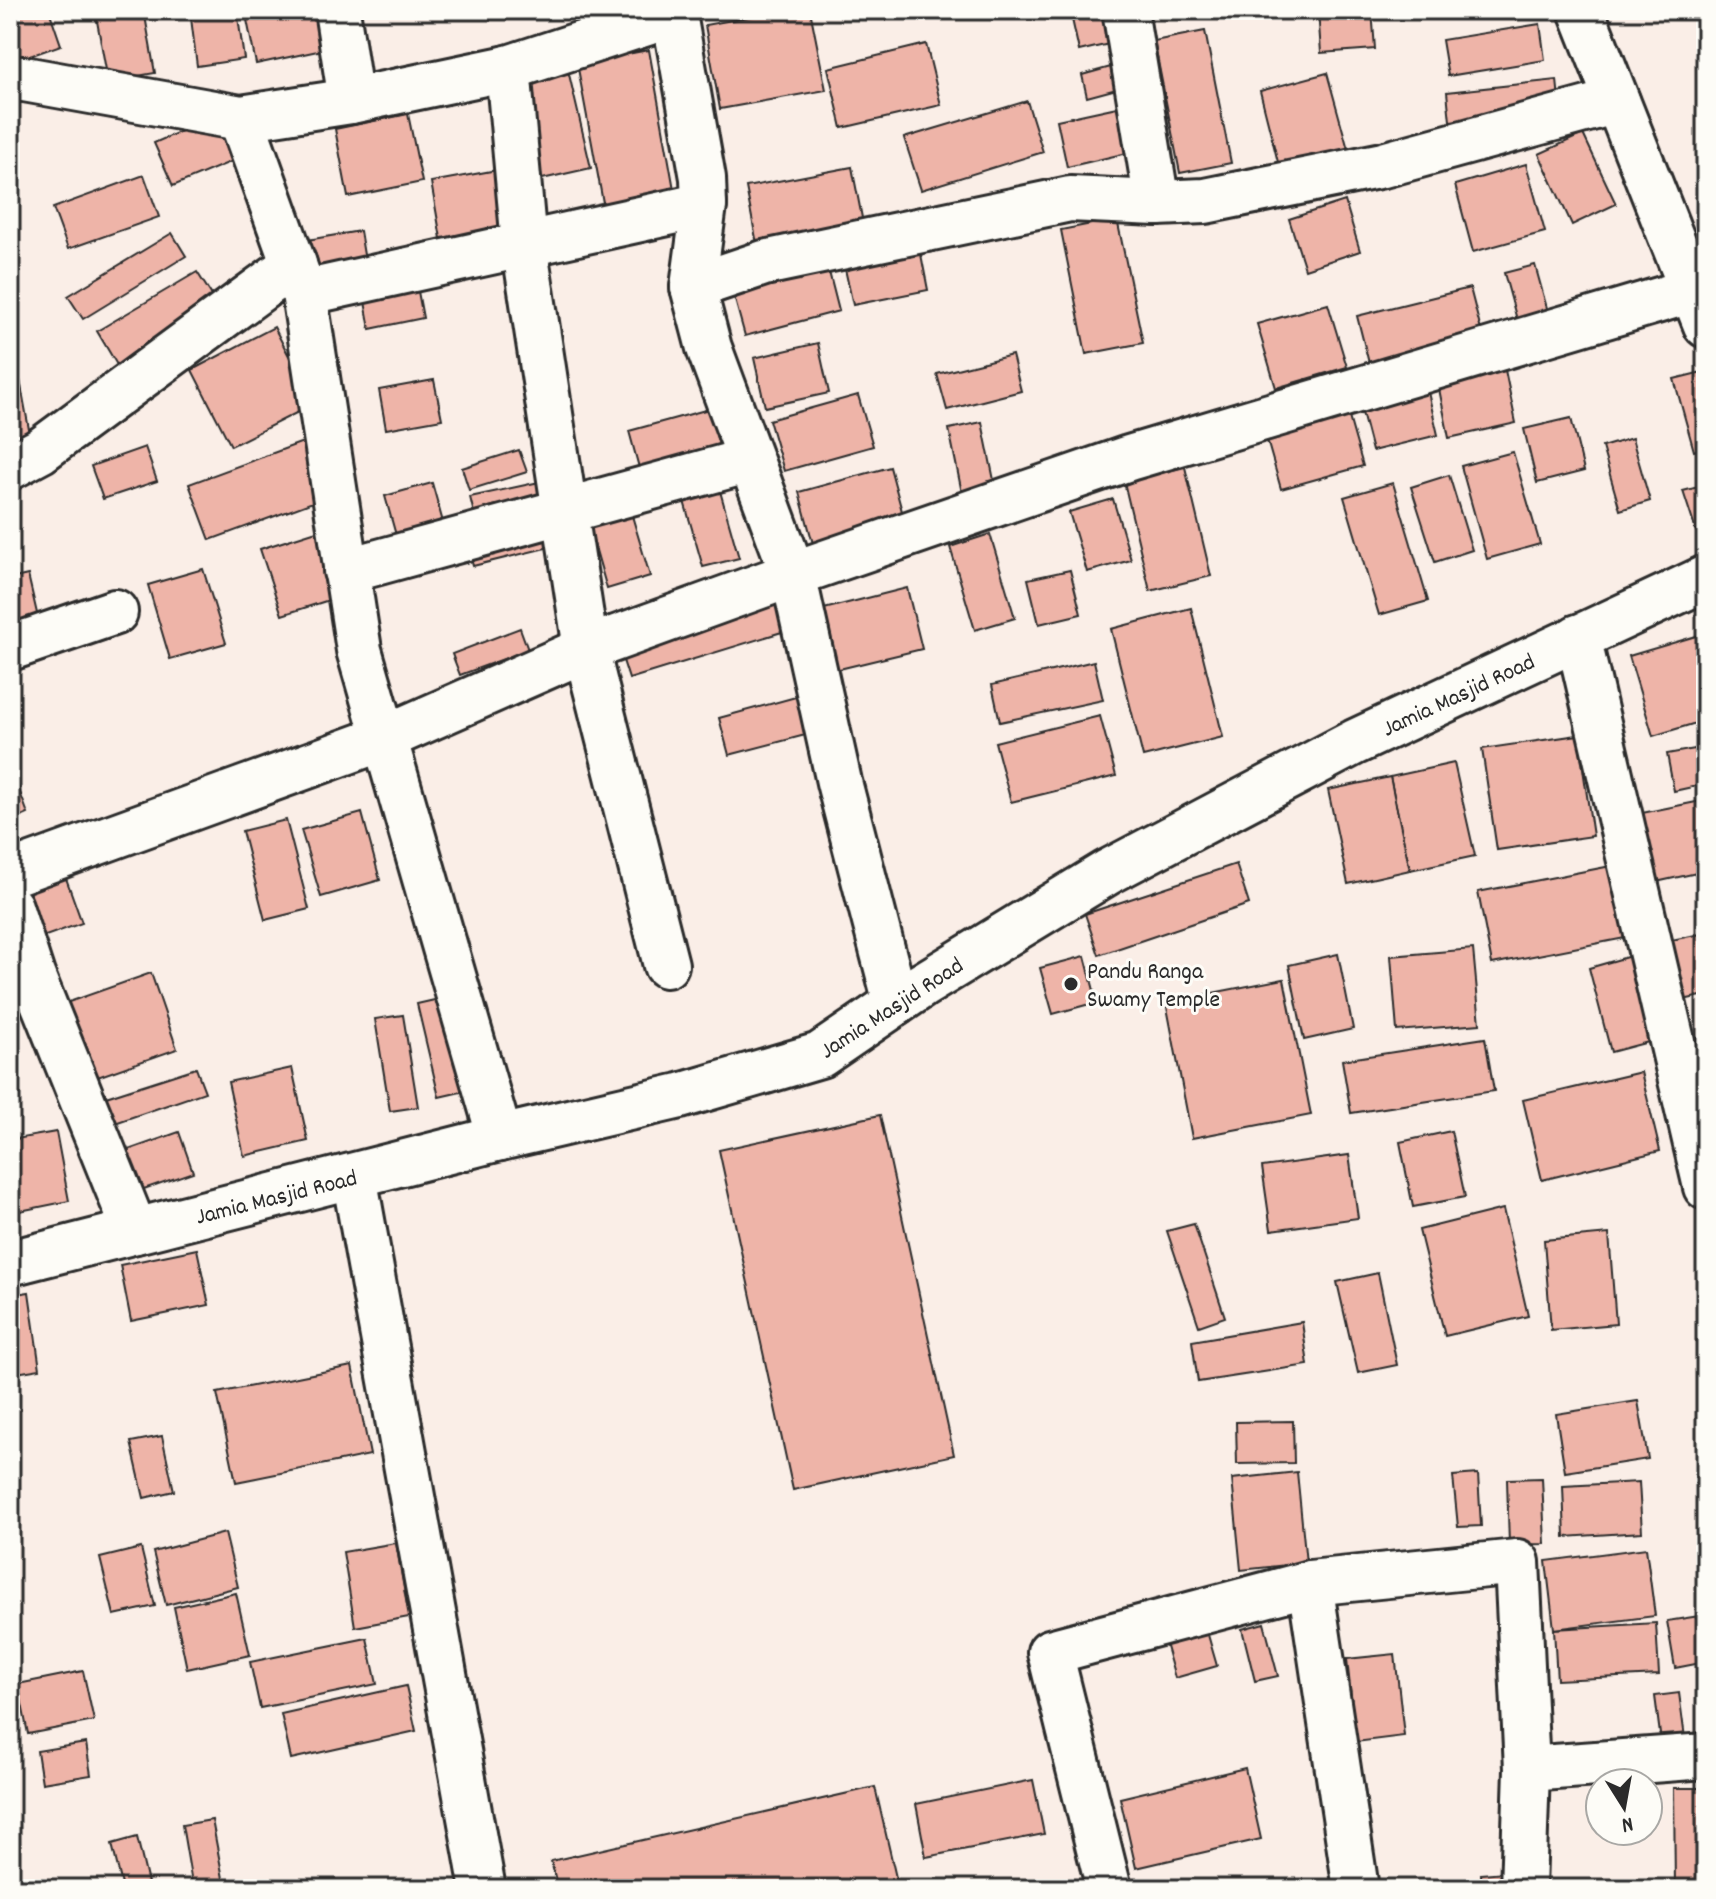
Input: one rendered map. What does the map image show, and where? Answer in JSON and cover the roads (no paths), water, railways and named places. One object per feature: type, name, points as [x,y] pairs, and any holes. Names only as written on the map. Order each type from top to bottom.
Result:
[{"type":"street","points":[[337,10],[351,101]]},
{"type":"street","points":[[1125,10],[1157,203]]},
{"type":"street","points":[[10,874],[384,738],[586,649],[1129,458],[1699,308],[1581,10]]},
{"type":"street","points":[[10,79],[241,118],[351,101],[508,68],[678,11],[703,178],[704,205],[693,287],[709,348],[793,574],[839,782],[896,1003]]},
{"type":"street","points":[[508,68],[524,244],[586,649],[666,965]]},
{"type":"street","points":[[693,287],[764,263],[1070,199],[1157,203],[1205,201],[1383,165],[1617,101]]},
{"type":"street","points":[[241,118],[299,279],[359,650],[500,1138]]},
{"type":"street","points":[[10,467],[40,451],[299,279],[524,244],[704,205]]},
{"type":"street","points":[[346,571],[750,460]]},
{"type":"street","name":"Jamia Masjid Road","points":[[10,1263],[500,1138],[680,1096],[820,1055],[896,1003],[1108,872],[1355,742],[1706,578]]},
{"type":"street","points":[[10,648],[115,612]]},
{"type":"street","points":[[1578,637],[1706,1187]]},
{"type":"street","points":[[10,907],[21,976],[135,1231]]},
{"type":"street","points":[[354,1176],[483,1889]]},
{"type":"street","points":[[1103,1888],[1050,1652],[1310,1583],[1517,1562],[1527,1769],[1523,1889]]},
{"type":"street","points":[[1310,1583],[1356,1889]]},
{"type":"street","points":[[1527,1769],[1706,1756]]},
{"type":"place","name":"Pandu Ranga Swamy Temple","points":[[1071,984]]}]
